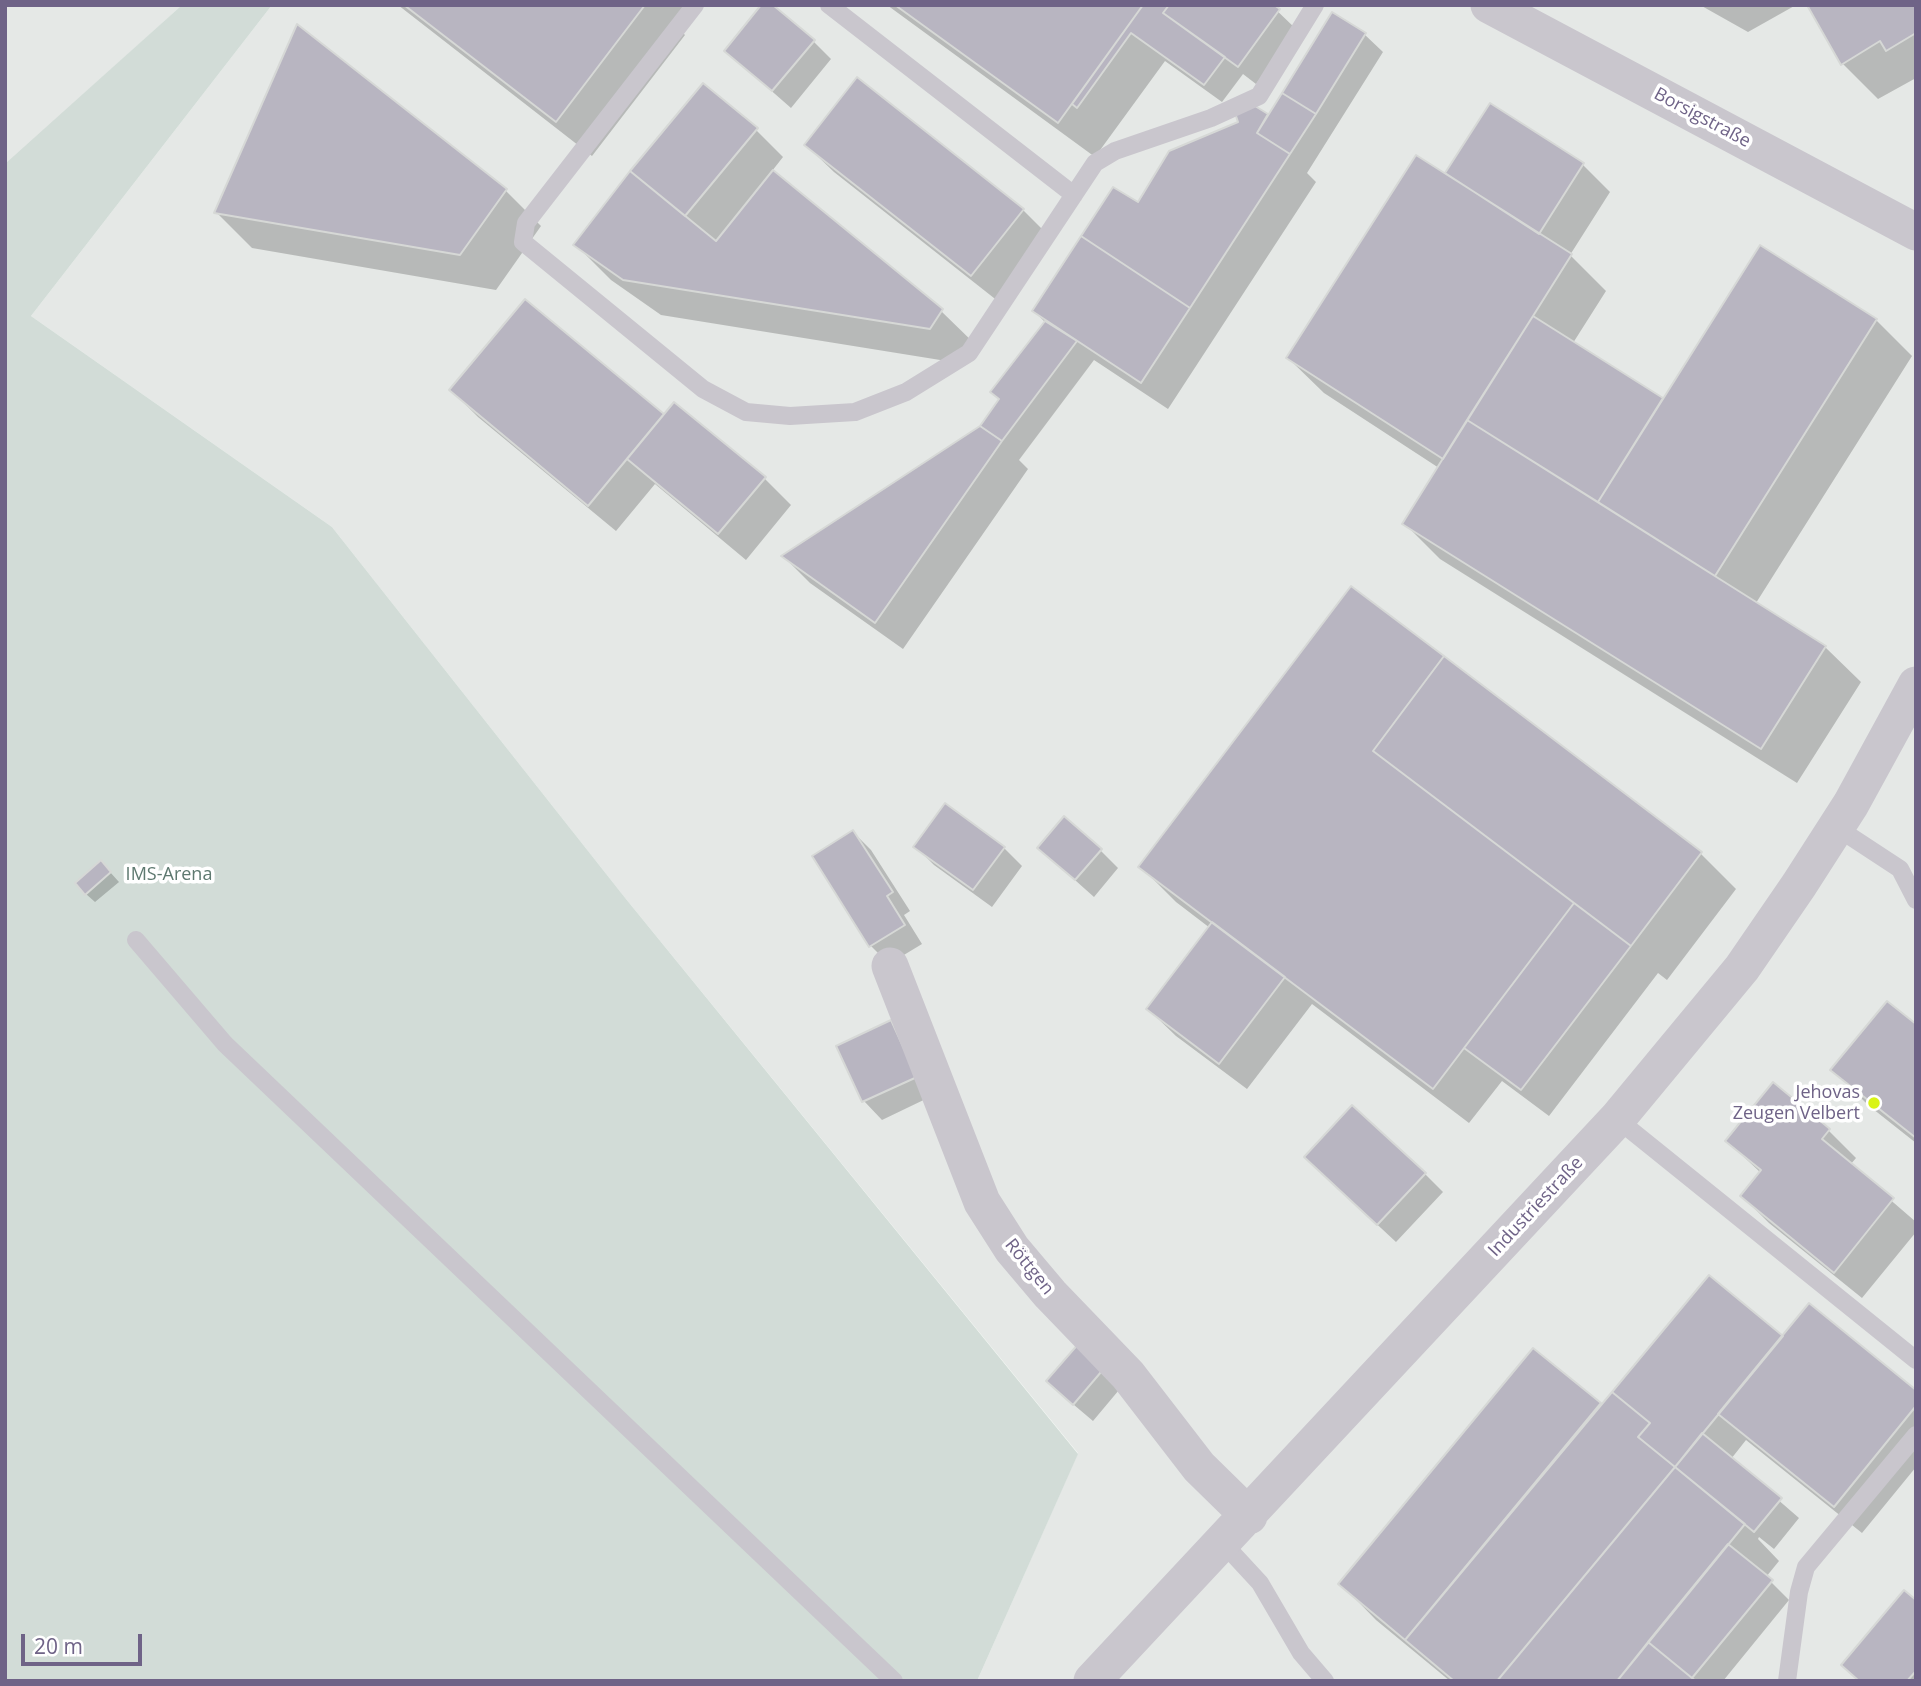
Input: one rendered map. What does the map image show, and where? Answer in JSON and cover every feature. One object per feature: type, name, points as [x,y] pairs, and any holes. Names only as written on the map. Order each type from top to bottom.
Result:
[{"type":"street","name":"Borsigstraße","points":[[1489,5],[1916,232]]},
{"type":"street","name":"Industriestraße","points":[[1092,1681],[1617,1119],[1742,968],[1836,827],[1916,685]]},
{"type":"street","name":"Röttgen","points":[[890,966],[982,1202],[1012,1249],[1050,1294],[1128,1374],[1199,1467],[1249,1516]]},
{"type":"lane","points":[[695,5],[526,223],[523,242],[704,389],[746,412],[790,416],[855,412],[906,392],[969,353],[1095,163],[1115,151],[1211,118],[1259,96],[1315,5]]},
{"type":"lane","points":[[829,5],[1074,195]]},
{"type":"lane","points":[[1836,827],[1900,869],[1916,900]]},
{"type":"lane","points":[[136,940],[235,1053],[894,1681]]},
{"type":"lane","points":[[1617,1119],[1916,1360]]},
{"type":"lane","points":[[1787,1681],[1798,1592],[1806,1567],[1916,1435]]},
{"type":"lane","points":[[1223,1543],[1260,1583],[1301,1653],[1325,1681]]},
{"type":"shaded area","points":[[5,5],[182,5],[6,165]]},
{"type":"shaded area","points":[[272,5],[1916,5],[1916,1681],[977,1681],[1078,1453],[626,899],[332,527],[31,316]]},
{"type":"green space","name":"IMS-Arena","points":[[182,5],[272,5],[31,316],[332,527],[626,899],[1078,1454],[977,1681],[5,1681],[5,164]]},
{"type":"building","points":[[404,5],[645,5],[556,122]]},
{"type":"building","points":[[761,5],[773,5],[815,40],[772,91],[724,51]]},
{"type":"building","points":[[895,5],[1143,5],[1058,123]]},
{"type":"building","points":[[1143,5],[1169,5],[1163,13],[1225,57],[1204,85],[1131,33],[1077,108],[1072,104]]},
{"type":"building","points":[[1169,5],[1274,5],[1280,9],[1238,67],[1163,13]]},
{"type":"building","points":[[1807,5],[1916,5],[1916,33],[1886,51],[1880,41],[1841,65]]},
{"type":"building","points":[[1332,12],[1366,33],[1316,114],[1282,93]]},
{"type":"building","points":[[297,24],[507,189],[460,255],[214,213]]},
{"type":"building","points":[[857,77],[1024,209],[971,276],[804,145]]},
{"type":"building","points":[[703,83],[758,128],[685,216],[630,171]]},
{"type":"building","points":[[1282,93],[1316,114],[1290,154],[1257,133]]},
{"type":"building","points":[[1490,103],[1584,163],[1539,234],[1445,173]]},
{"type":"building","points":[[1255,106],[1268,114],[1257,133],[1290,154],[1190,308],[1081,236],[1113,187],[1138,202],[1169,151],[1238,122],[1235,113]]},
{"type":"building","points":[[1416,155],[1572,254],[1443,459],[1286,358]]},
{"type":"building","points":[[773,170],[943,309],[930,329],[623,280],[573,245],[630,171],[716,241]]},
{"type":"building","points":[[1081,236],[1190,308],[1141,383],[1032,311]]},
{"type":"building","points":[[1760,245],[1877,319],[1715,576],[1598,502]]},
{"type":"building","points":[[525,299],[664,414],[588,506],[449,390]]},
{"type":"building","points":[[1533,316],[1663,398],[1598,502],[1467,420]]},
{"type":"building","points":[[1045,321],[1077,341],[1002,441],[980,426],[999,399],[990,392]]},
{"type":"building","points":[[674,402],[766,477],[718,534],[627,459]]},
{"type":"building","points":[[1467,420],[1826,646],[1761,749],[1402,524]]},
{"type":"building","points":[[980,426],[1002,441],[875,623],[781,556]]},
{"type":"building","points":[[1351,586],[1444,656],[1373,751],[1574,903],[1433,1089],[1138,867]]},
{"type":"building","points":[[1444,656],[1702,852],[1631,946],[1373,751]]},
{"type":"building","points":[[945,803],[1005,847],[973,890],[913,847]]},
{"type":"building","points":[[1064,816],[1102,849],[1075,880],[1037,848]]},
{"type":"building","points":[[853,830],[893,892],[887,896],[905,925],[869,947],[812,856]]},
{"type":"building","points":[[101,860],[111,872],[85,895],[75,883]]},
{"type":"building","points":[[1574,903],[1631,946],[1521,1090],[1464,1048]]},
{"type":"building","points":[[1212,922],[1285,977],[1219,1064],[1146,1009]]},
{"type":"building","points":[[1887,1001],[1916,1024],[1916,1138],[1830,1070]]},
{"type":"building","points":[[891,1020],[917,1077],[862,1102],[836,1046]]},
{"type":"building","points":[[1773,1082],[1830,1129],[1822,1139],[1894,1198],[1834,1273],[1740,1196],[1761,1170],[1725,1141]]},
{"type":"building","points":[[1352,1105],[1426,1173],[1377,1225],[1304,1157]]},
{"type":"building","points":[[1709,1275],[1783,1336],[1675,1467],[1638,1437],[1650,1423],[1612,1392]]},
{"type":"building","points":[[1809,1303],[1916,1390],[1916,1406],[1834,1507],[1718,1414]]},
{"type":"building","points":[[1080,1342],[1107,1365],[1073,1405],[1046,1381]]},
{"type":"building","points":[[1533,1348],[1601,1403],[1405,1640],[1338,1584]]},
{"type":"building","points":[[1612,1392],[1650,1423],[1638,1437],[1675,1467],[1497,1681],[1454,1681],[1405,1640]]},
{"type":"building","points":[[1702,1433],[1782,1498],[1754,1532],[1675,1467]]},
{"type":"building","points":[[1675,1467],[1745,1524],[1617,1681],[1497,1681]]},
{"type":"building","points":[[1728,1544],[1773,1580],[1692,1678],[1648,1642]]},
{"type":"building","points":[[1904,1590],[1916,1600],[1916,1671],[1907,1681],[1859,1681],[1841,1665]]},
{"type":"building","points":[[1648,1642],[1692,1678],[1696,1681],[1617,1681]]},
{"type":"place","name":"Jehovas Zeugen Velbert","points":[[1874,1103]]}]
